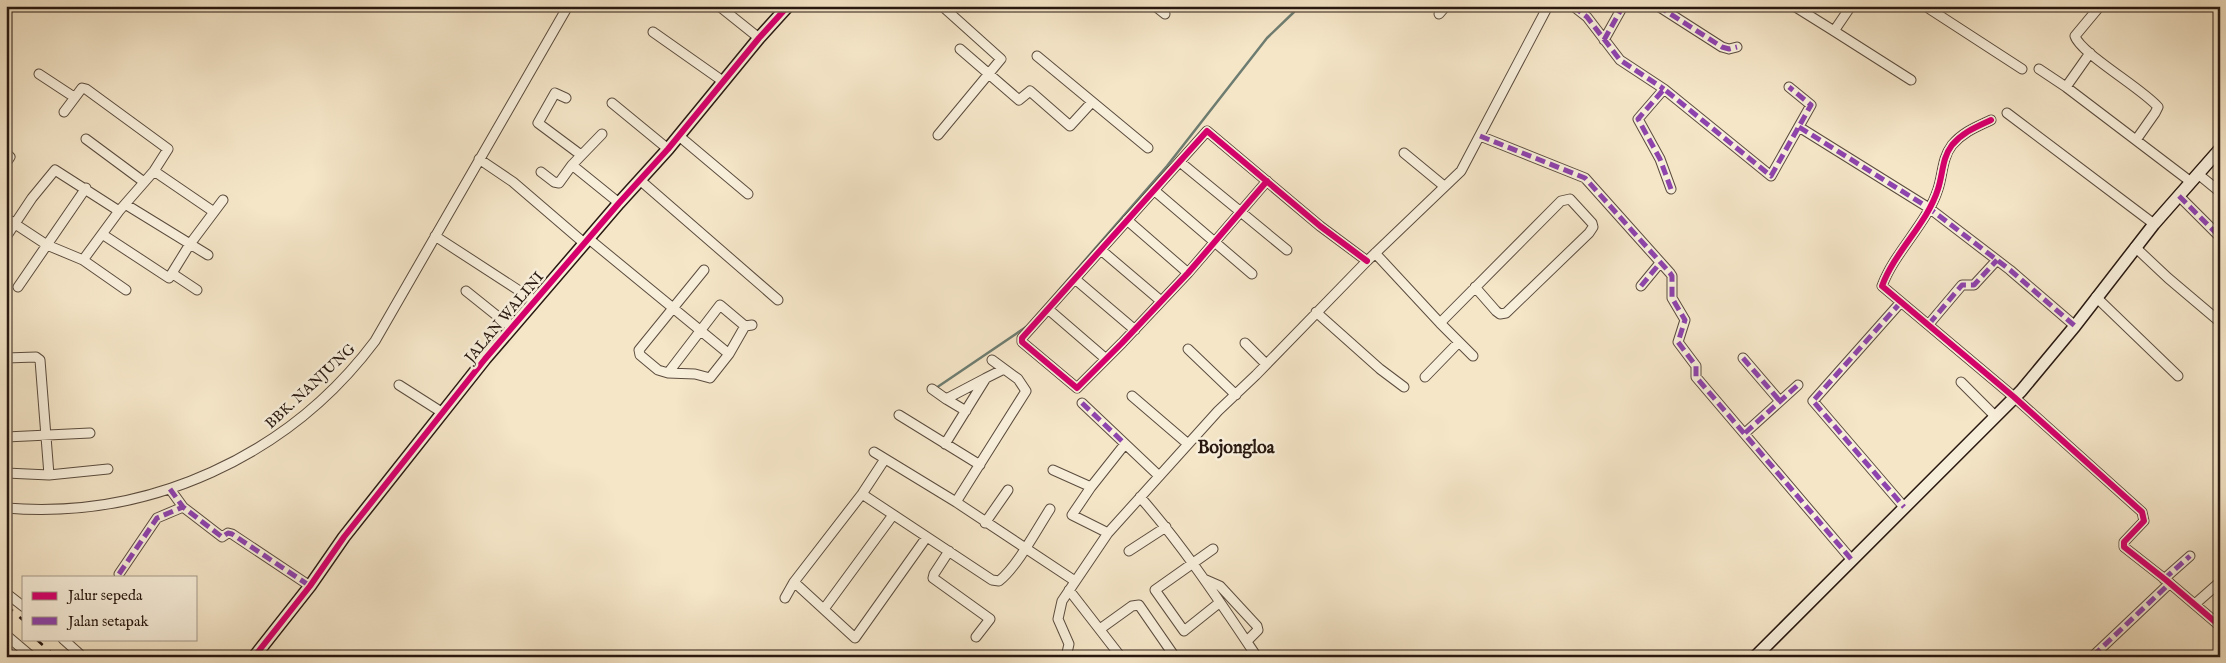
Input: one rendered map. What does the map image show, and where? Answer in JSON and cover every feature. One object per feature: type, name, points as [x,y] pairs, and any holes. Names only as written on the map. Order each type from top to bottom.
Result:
[{"type":"street","name":"BBK. NANJUNG","points":[[6,508],[30,510],[78,508],[124,501],[170,489],[251,454],[278,436],[349,372],[375,341],[568,6]]},
{"type":"street","points":[[719,6],[759,38]]},
{"type":"street","name":"JALAN WALINI","points":[[254,657],[310,586],[344,537],[511,327],[668,150],[759,38],[788,6]]},
{"type":"street","points":[[938,135],[1001,59],[942,6]]},
{"type":"street","points":[[1155,6],[1164,14]]},
{"type":"street","points":[[1439,14],[1446,6]]},
{"type":"street","points":[[1066,657],[1070,644],[1058,619],[1062,600],[1108,533],[1158,475],[1316,312],[1461,171],[1548,6]]},
{"type":"street","points":[[1573,6],[1587,17],[1620,60],[1664,89],[1771,176],[1811,105],[1789,87]]},
{"type":"street","points":[[1604,40],[1623,6]]},
{"type":"street","points":[[1658,6],[1722,47],[1730,49],[1737,47]]},
{"type":"street","points":[[1794,6],[1911,80]]},
{"type":"street","points":[[1834,31],[1851,6]]},
{"type":"street","points":[[1926,6],[2022,69]]},
{"type":"street","points":[[2100,6],[2075,36],[2076,40],[2158,107],[2136,140]]},
{"type":"street","points":[[653,32],[724,82]]},
{"type":"street","points":[[960,50],[1019,100],[1030,91],[1070,126],[1092,102]]},
{"type":"street","points":[[2066,87],[2090,53]]},
{"type":"street","points":[[1037,56],[1148,148]]},
{"type":"street","points":[[2039,69],[2136,140],[2194,178],[2220,192]]},
{"type":"street","points":[[39,74],[74,97]]},
{"type":"street","points":[[64,112],[82,88],[86,89],[168,149],[154,171],[119,211],[83,260]]},
{"type":"street","points":[[1664,89],[1638,119],[1660,159],[1671,189]]},
{"type":"street","points":[[566,98],[556,93],[538,123],[581,155]]},
{"type":"street","points":[[612,103],[668,150]]},
{"type":"street","points":[[2007,113],[2154,224]]},
{"type":"street","points":[[1990,120],[1966,132],[1952,146],[1946,156],[1938,188],[1929,208],[1882,284],[1883,287],[2014,397],[2142,512],[2144,521],[2123,546],[2220,626]]},
{"type":"street","points":[[1799,127],[1929,208],[1997,260],[2075,326]]},
{"type":"street","points":[[1267,181],[1188,273],[1080,386],[1074,387],[1021,340],[1180,162],[1204,132],[1209,131],[1267,181],[1367,261]]},
{"type":"street","points":[[541,172],[554,182],[559,183],[572,165],[602,134]]},
{"type":"street","points":[[679,136],[748,194]]},
{"type":"street","points":[[1480,136],[1585,178],[1672,276],[1672,298],[1685,320],[1678,342],[1696,366],[1696,377],[1852,559]]},
{"type":"street","points":[[86,139],[144,182]]},
{"type":"street","points":[[1755,657],[2014,397],[2075,326],[2154,224],[2220,149]]},
{"type":"street","points":[[6,153],[10,158],[6,162]]},
{"type":"street","points":[[1404,153],[1444,186]]},
{"type":"street","points":[[479,159],[513,182],[674,308],[729,354]]},
{"type":"street","points":[[1180,162],[1287,250]]},
{"type":"street","points":[[572,165],[619,204]]},
{"type":"street","points":[[6,238],[32,198],[53,171],[59,171],[119,211]]},
{"type":"street","points":[[154,171],[214,212]]},
{"type":"street","points":[[640,181],[778,300]]},
{"type":"street","points":[[18,287],[86,188]]},
{"type":"street","points":[[1154,191],[1252,274]]},
{"type":"street","points":[[2179,196],[2220,237]]},
{"type":"street","points":[[1440,322],[1475,287],[1566,198],[1573,202],[1592,223],[1593,227],[1589,233],[1506,313],[1500,314],[1496,311],[1475,287]]},
{"type":"street","points":[[102,234],[167,278],[170,278],[190,244],[223,200]]},
{"type":"street","points":[[125,204],[208,255]]},
{"type":"street","points":[[6,218],[47,245],[83,260],[126,290]]},
{"type":"street","points":[[1127,220],[1188,273]]},
{"type":"street","points":[[435,236],[535,301]]},
{"type":"street","points":[[2136,247],[2168,278],[2220,322]]},
{"type":"street","points":[[1101,250],[1161,301]]},
{"type":"street","points":[[1375,253],[1458,343],[1473,356]]},
{"type":"street","points":[[1929,324],[1962,285],[1974,285],[1997,260]]},
{"type":"street","points":[[1641,286],[1660,263]]},
{"type":"street","points":[[668,373],[720,305],[748,325],[710,378],[695,374],[668,373],[658,370],[639,353],[704,270]]},
{"type":"street","points":[[173,274],[197,290]]},
{"type":"street","points":[[1075,279],[1135,330]]},
{"type":"street","points":[[466,291],[511,327]]},
{"type":"street","points":[[2096,297],[2178,376]]},
{"type":"street","points":[[1901,302],[1813,401],[1904,507]]},
{"type":"street","points":[[1048,309],[1106,359]]},
{"type":"street","points":[[1316,312],[1380,369],[1404,387]]},
{"type":"street","points":[[1245,343],[1266,364]]},
{"type":"street","points":[[1425,377],[1458,343]]},
{"type":"street","points":[[1188,349],[1236,395]]},
{"type":"street","points":[[6,362],[6,358],[36,357],[40,360],[50,475]]},
{"type":"street","points":[[1743,358],[1779,400]]},
{"type":"street","points":[[956,502],[1026,391],[1018,379],[992,360]]},
{"type":"street","points":[[946,399],[1004,369]]},
{"type":"street","points":[[945,444],[986,378]]},
{"type":"street","points":[[1961,382],[1995,416]]},
{"type":"street","points":[[399,385],[443,412]]},
{"type":"street","points":[[1745,433],[1779,400],[1798,385]]},
{"type":"street","points":[[932,389],[966,411]]},
{"type":"street","points":[[1132,396],[1188,444]]},
{"type":"street","points":[[1082,403],[1158,475]]},
{"type":"street","points":[[899,415],[980,465]]},
{"type":"street","points":[[6,437],[90,433]]},
{"type":"street","points":[[1108,533],[1072,515],[1091,487],[1125,444]]},
{"type":"street","points":[[874,452],[956,502],[986,524],[1075,581]]},
{"type":"street","points":[[785,598],[794,582],[862,494],[886,459]]},
{"type":"street","points":[[6,472],[50,475],[108,468]]},
{"type":"street","points":[[1053,470],[1091,487]]},
{"type":"street","points":[[170,489],[183,507],[222,537],[228,533],[232,534],[310,586]]},
{"type":"street","points":[[986,524],[1008,490]]},
{"type":"street","points":[[862,494],[992,580],[999,581],[1025,548],[1050,509]]},
{"type":"street","points":[[1140,497],[1166,527],[1258,657]]},
{"type":"street","points":[[119,574],[156,518],[183,507]]},
{"type":"street","points":[[824,609],[892,515]]},
{"type":"street","points":[[1129,551],[1166,527]]},
{"type":"street","points":[[794,582],[854,638],[857,637],[926,538]]},
{"type":"street","points":[[1213,549],[1156,589],[1156,592],[1184,631],[1219,603]]},
{"type":"street","points":[[948,551],[933,578],[990,619],[976,637]]},
{"type":"street","points":[[2093,656],[2190,556]]},
{"type":"street","points":[[1203,578],[1220,586],[1257,626],[1255,633],[1247,642]]},
{"type":"street","points":[[2195,604],[2220,582]]},
{"type":"street","points":[[1069,590],[1121,657]]},
{"type":"street","points":[[6,593],[22,605]]},
{"type":"street","points":[[1100,629],[1135,604],[1139,605],[1175,657]]},
{"type":"street","points":[[6,635],[26,655]]},
{"type":"street","points":[[64,640],[83,657]]},
{"type":"waterway","points":[[1032,321],[1167,166],[1267,38],[1294,12],[1294,6]]},
{"type":"waterway","points":[[936,388],[1026,327]]},
{"type":"railway","points":[[6,605],[22,619]]},
{"type":"railway","points":[[37,640],[56,657]]},
{"type":"marked path","points":[[1573,6],[1587,17],[1620,60],[1664,89]]},
{"type":"marked path","points":[[1604,40],[1623,6]]},
{"type":"marked path","points":[[1658,6],[1722,47],[1729,49],[1737,47]]},
{"type":"marked path","points":[[1671,189],[1660,159],[1638,119],[1664,89],[1771,176],[1811,105],[1789,87]]},
{"type":"marked path","points":[[1799,127],[1929,208],[2010,270],[2075,326]]},
{"type":"marked path","points":[[1480,136],[1585,178],[1670,273],[1672,276],[1672,298],[1685,320],[1678,342],[1696,366],[1696,377],[1851,559]]},
{"type":"marked path","points":[[2179,196],[2220,237]]},
{"type":"marked path","points":[[1929,324],[1962,285],[1974,285],[1997,260]]},
{"type":"marked path","points":[[1641,286],[1660,263]]},
{"type":"marked path","points":[[1901,302],[1813,401],[1904,507]]},
{"type":"marked path","points":[[1743,358],[1779,400]]},
{"type":"marked path","points":[[1745,433],[1798,385]]},
{"type":"marked path","points":[[1082,403],[1125,444]]},
{"type":"marked path","points":[[170,489],[183,507],[222,537],[228,533],[232,534],[310,586]]},
{"type":"marked path","points":[[119,574],[157,518],[183,507]]},
{"type":"marked path","points":[[2164,579],[2190,556]]},
{"type":"marked path","points":[[2093,656],[2170,583]]},
{"type":"cycle path","points":[[254,657],[310,586],[344,537],[485,359],[668,149],[759,38],[788,6]]},
{"type":"cycle path","points":[[1991,120],[1965,133],[1952,145],[1946,155],[1940,183],[1933,202],[1895,261],[1882,286],[2014,397],[2142,512],[2144,521],[2124,542],[2124,547],[2220,626]]},
{"type":"cycle path","points":[[1267,181],[1188,273],[1077,388],[1022,342],[1022,338],[1207,131],[1320,226],[1367,261]]},
{"type":"district","name":"Bojongloa","points":[[1236,447]]}]
